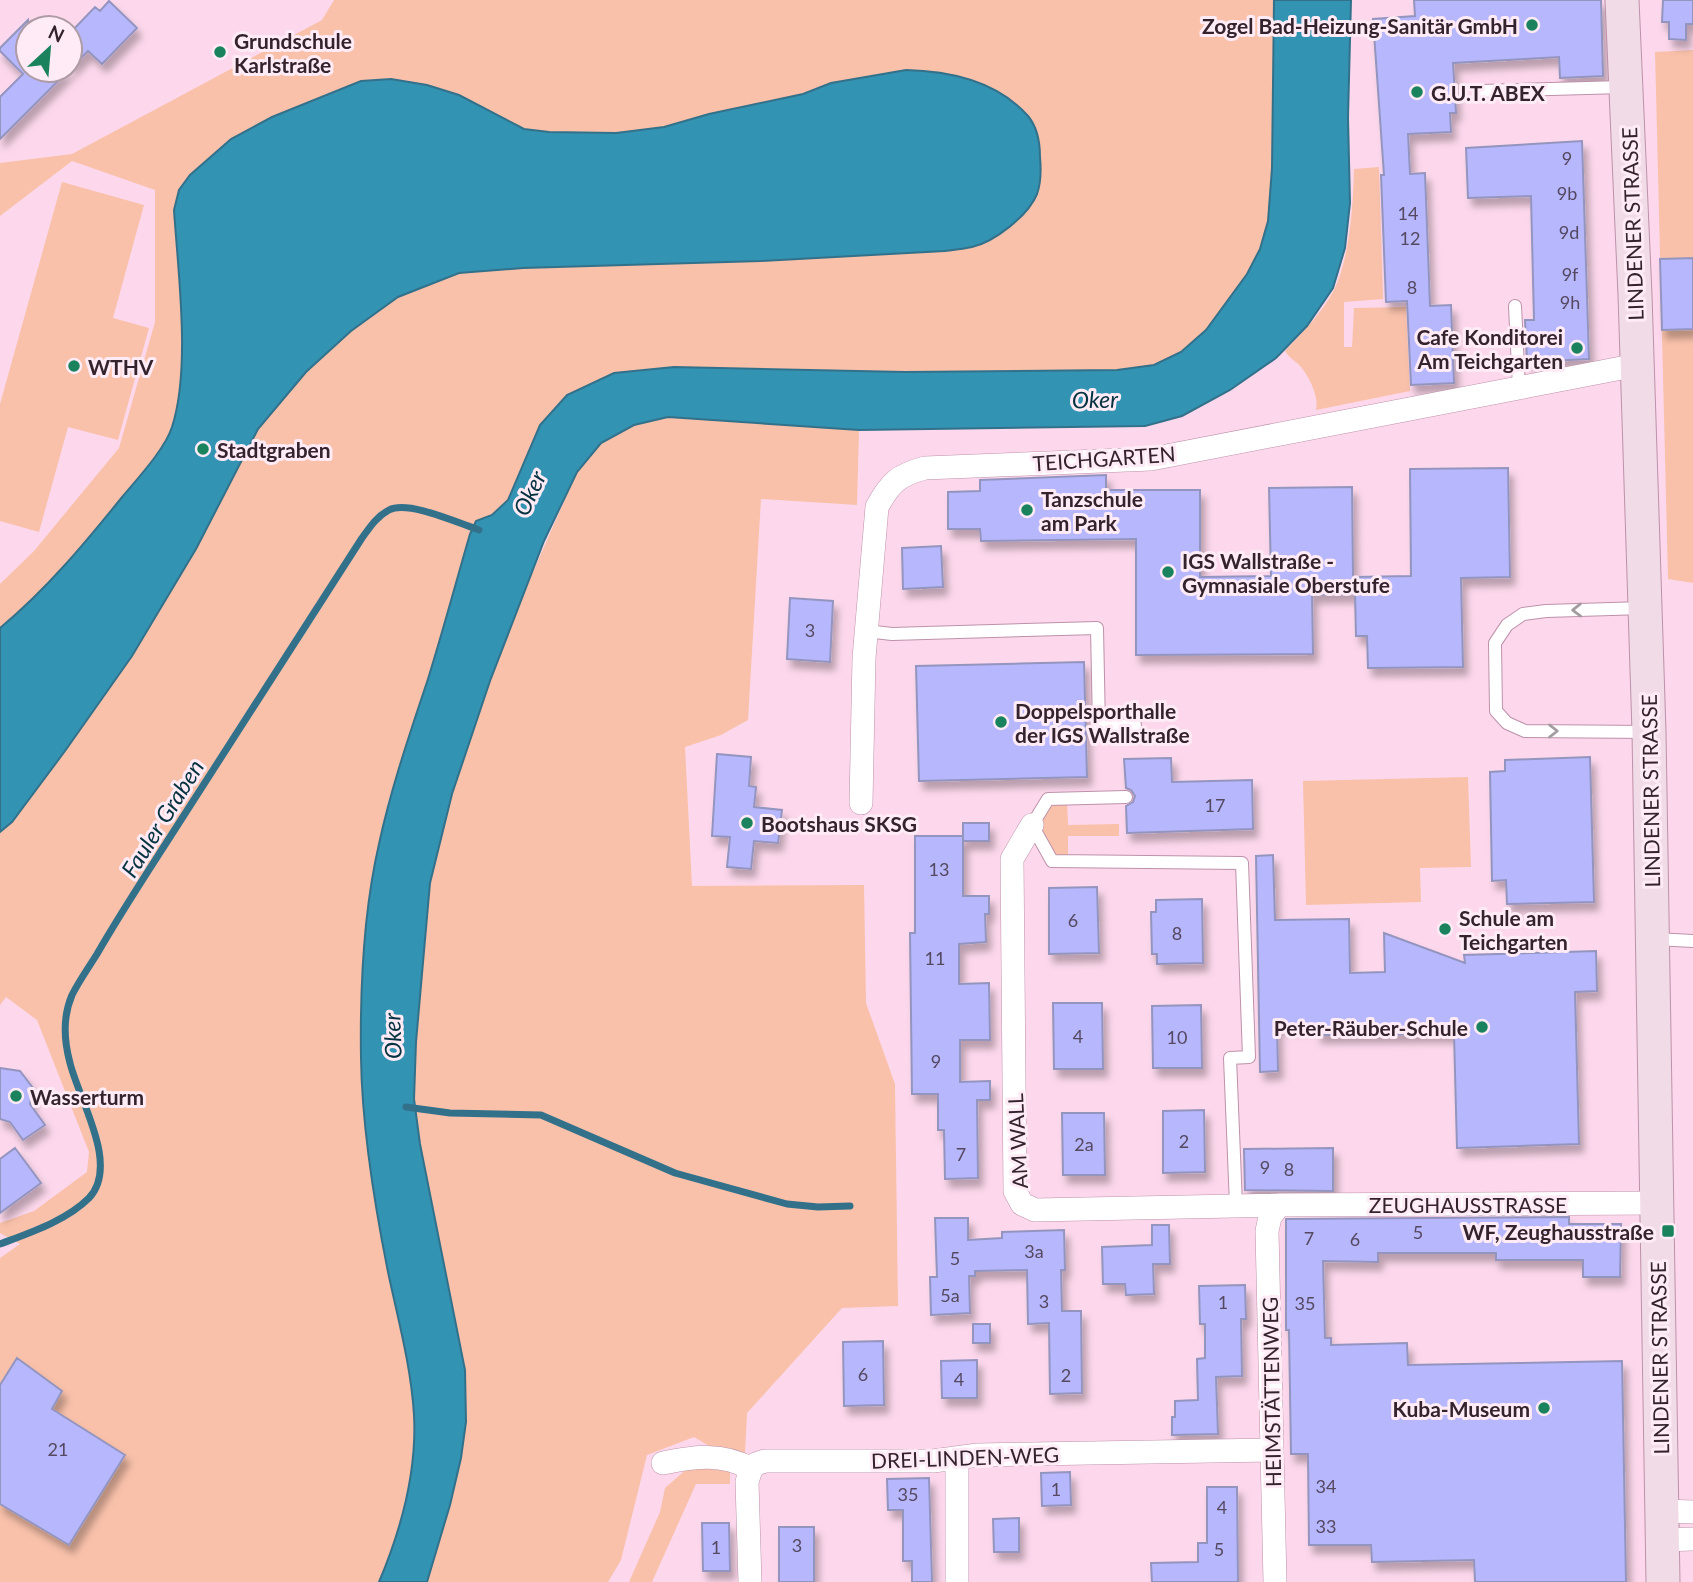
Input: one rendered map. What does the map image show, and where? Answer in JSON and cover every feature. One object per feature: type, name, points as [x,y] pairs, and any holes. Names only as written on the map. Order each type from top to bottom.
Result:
[{"type":"main road","name":"LINDENER STRASSE","points":[[1622,0],[1649,732],[1657,1203],[1677,1525],[1663,1582]]},
{"type":"street","name":"TEICHGARTEN","points":[[861,803],[862,697],[877,507],[888,487],[905,473],[925,468],[1151,459],[1637,365]]},
{"type":"street","name":"AM WALL","points":[[1032,825],[1012,859],[1015,1191],[1022,1205],[1035,1210],[1279,1205]]},
{"type":"street","name":"ZEUGHAUSSTRASSE","points":[[1279,1205],[1657,1203]]},
{"type":"street","name":"HEIMSTÄTTENWEG","points":[[1275,1582],[1267,1231],[1270,1217],[1279,1205]]},
{"type":"street","name":"DREI-LINDEN-WEG","points":[[751,1469],[765,1461],[957,1459],[978,1455],[1272,1450]]},
{"type":"street","points":[[663,1463],[702,1456],[740,1462],[751,1469],[747,1482],[750,1582]]},
{"type":"street","points":[[957,1459],[957,1582]]},
{"type":"lane","points":[[1482,91],[1627,87]]},
{"type":"lane","points":[[1515,306],[1519,388]]},
{"type":"lane","points":[[1645,608],[1534,612],[1523,614],[1507,625],[1495,643],[1496,711],[1507,723],[1525,731],[1649,732]]},
{"type":"lane","points":[[866,631],[892,634],[1097,628],[1099,727],[1135,726]]},
{"type":"lane","points":[[1126,797],[1048,799],[1032,825],[1052,861],[1242,863],[1249,1057],[1230,1058],[1236,1205]]},
{"type":"lane","points":[[1654,938],[1693,942]]},
{"type":"shaded area","points":[[334,0],[1274,0],[1272,169],[1268,221],[1260,249],[1247,274],[1206,330],[1181,352],[1154,365],[1117,370],[905,372],[674,367],[614,373],[540,425],[508,500],[470,534],[447,618],[388,802],[378,847],[362,981],[361,1060],[368,1152],[387,1268],[408,1364],[414,1416],[412,1469],[394,1546],[379,1582],[0,1582],[0,1258],[20,1244],[0,1233],[0,1223],[34,1211],[87,1172],[89,1152],[37,1020],[6,997],[0,1005],[0,584],[34,551],[119,448],[155,322],[155,190],[72,161],[0,216],[0,163],[72,154],[322,20]]},
{"type":"shaded area","points":[[1693,50],[1693,583],[1668,579],[1655,52]]},
{"type":"shaded area","points":[[1379,167],[1383,299],[1344,302],[1344,347],[1352,347],[1354,308],[1406,307],[1410,391],[1316,410],[1315,394],[1310,382],[1301,367],[1285,351],[1323,308],[1339,279],[1350,232],[1354,169]]},
{"type":"shaded area","name":"WTHV","points":[[62,182],[144,205],[113,318],[149,328],[118,440],[68,427],[39,532],[0,521],[0,404]]},
{"type":"shaded area","points":[[668,417],[859,430],[857,505],[761,499],[748,720],[721,735],[685,747],[692,886],[864,885],[866,1003],[895,1084],[898,1306],[842,1308],[747,1413],[745,1453],[711,1447],[694,1437],[647,1455],[621,1560],[608,1582],[427,1582],[450,1505],[466,1422],[465,1370],[420,1144],[414,1099],[416,1042],[430,883],[452,794],[490,681],[518,606],[577,472],[601,443],[634,425]]},
{"type":"shaded area","points":[[1468,777],[1471,867],[1420,868],[1421,902],[1306,905],[1303,781]]},
{"type":"shaded area","points":[[1067,798],[1068,825],[1119,824],[1119,836],[1068,836],[1068,861],[1052,861],[1032,825],[1048,799]]},
{"type":"shaded area","points":[[730,1466],[730,1484],[696,1484],[652,1582],[629,1582],[660,1512],[665,1488],[689,1467]]},
{"type":"water","name":"Oker","points":[[1274,0],[1351,0],[1348,118],[1350,203],[1345,248],[1333,288],[1307,326],[1276,358],[1230,390],[1182,416],[1145,426],[859,430],[668,417],[634,425],[601,443],[577,472],[544,541],[490,681],[452,794],[430,883],[416,1042],[414,1099],[420,1144],[465,1370],[466,1422],[450,1505],[427,1582],[379,1582],[406,1500],[413,1457],[414,1415],[407,1361],[388,1272],[366,1138],[361,1032],[366,923],[374,869],[389,802],[476,521],[492,515],[508,500],[540,425],[567,395],[614,373],[674,367],[905,372],[1117,370],[1154,365],[1181,352],[1206,330],[1247,274],[1260,249],[1268,221],[1272,168]]},
{"type":"water","name":"Stadtgraben","points":[[906,70],[956,76],[988,86],[1016,104],[1028,116],[1036,130],[1040,146],[1039,185],[1033,202],[1009,227],[981,244],[945,251],[761,261],[523,268],[459,273],[398,297],[351,331],[306,372],[258,429],[196,549],[132,656],[12,822],[0,832],[0,628],[34,598],[80,548],[164,445],[178,404],[181,377],[182,320],[174,210],[179,190],[190,175],[231,139],[272,117],[361,81],[391,79],[427,85],[459,95],[524,129],[616,133],[664,127],[709,114],[803,94],[831,83]]},
{"type":"building","points":[[1414,0],[1601,0],[1603,76],[1560,78],[1559,57],[1453,63],[1456,113],[1450,113],[1451,132],[1408,134],[1410,174],[1425,173],[1430,306],[1451,305],[1454,383],[1411,385],[1407,301],[1386,302],[1381,175],[1384,175],[1373,19],[1415,16]]},
{"type":"building","points":[[1663,0],[1693,0],[1693,24],[1686,24],[1686,40],[1669,39],[1669,22],[1662,22]]},
{"type":"building","points":[[109,1],[137,28],[102,64],[88,51],[84,55],[84,18],[95,7],[100,11]]},
{"type":"building","points":[[14,34],[14,65],[0,51]]},
{"type":"building","points":[[14,83],[55,84],[0,139],[0,97]]},
{"type":"building","points":[[1582,141],[1589,359],[1527,362],[1525,320],[1534,320],[1531,196],[1468,198],[1466,148]]},
{"type":"building","points":[[1693,258],[1693,329],[1662,330],[1660,259]]},
{"type":"building","points":[[1508,468],[1510,577],[1461,578],[1463,667],[1368,668],[1367,636],[1356,636],[1355,594],[1312,595],[1313,654],[1136,655],[1136,539],[981,541],[980,529],[948,529],[948,492],[980,491],[980,480],[1106,475],[1106,490],[1200,490],[1200,577],[1271,576],[1269,488],[1352,487],[1353,577],[1411,576],[1410,469]]},
{"type":"building","points":[[941,546],[943,587],[903,589],[902,548]]},
{"type":"building","points":[[790,598],[833,601],[830,662],[787,659]]},
{"type":"building","name":"Doppelsporthalle der IGS Wallstraße","points":[[1084,662],[1087,777],[919,781],[916,666]]},
{"type":"building","name":"Bootshaus SKSG","points":[[717,754],[751,757],[749,786],[756,787],[754,807],[782,810],[778,843],[754,841],[751,869],[727,867],[730,837],[712,836]]},
{"type":"building","points":[[1590,757],[1594,902],[1507,904],[1506,880],[1492,881],[1490,772],[1505,771],[1505,760]]},
{"type":"building","points":[[1171,758],[1172,782],[1252,780],[1253,829],[1127,833],[1126,806],[1133,802],[1135,796],[1126,788],[1124,759]]},
{"type":"building","points":[[963,823],[989,823],[989,841],[963,841]]},
{"type":"building","points":[[915,836],[963,836],[963,896],[989,896],[989,914],[985,914],[986,942],[959,944],[959,984],[989,983],[990,1040],[960,1040],[960,1082],[990,1081],[990,1100],[977,1100],[978,1178],[945,1179],[944,1130],[938,1130],[938,1094],[912,1094],[910,933],[915,933]]},
{"type":"building","points":[[1273,855],[1275,920],[1349,919],[1350,973],[1385,972],[1384,933],[1465,963],[1464,955],[1596,951],[1597,991],[1575,992],[1579,1144],[1457,1148],[1454,1034],[1317,1035],[1317,1024],[1277,1025],[1278,1071],[1260,1072],[1256,856]]},
{"type":"building","points":[[1097,887],[1099,953],[1049,954],[1049,888]]},
{"type":"building","points":[[1202,899],[1203,963],[1157,964],[1157,954],[1152,954],[1151,912],[1156,912],[1156,900]]},
{"type":"building","points":[[1053,1003],[1102,1003],[1103,1069],[1054,1069]]},
{"type":"building","points":[[1201,1005],[1202,1068],[1153,1068],[1152,1006]]},
{"type":"building","name":"Wasserturm","points":[[0,1068],[20,1071],[33,1088],[30,1104],[45,1125],[23,1140],[10,1122],[0,1119]]},
{"type":"building","points":[[1204,1110],[1205,1172],[1163,1173],[1163,1111]]},
{"type":"building","points":[[1062,1113],[1104,1113],[1105,1175],[1063,1175]]},
{"type":"building","points":[[15,1148],[41,1183],[0,1213],[0,1159]]},
{"type":"building","points":[[1333,1148],[1333,1191],[1245,1190],[1244,1149]]},
{"type":"building","points":[[1569,1217],[1569,1224],[1621,1224],[1620,1277],[1583,1277],[1583,1260],[1496,1260],[1496,1253],[1378,1253],[1378,1262],[1323,1261],[1325,1338],[1331,1338],[1331,1345],[1407,1343],[1408,1365],[1622,1361],[1626,1582],[1475,1582],[1474,1560],[1372,1562],[1371,1545],[1309,1545],[1308,1454],[1291,1454],[1289,1330],[1286,1330],[1286,1219]]},
{"type":"building","points":[[935,1218],[968,1218],[968,1240],[1002,1238],[1002,1232],[1064,1230],[1062,1311],[1081,1311],[1082,1393],[1050,1394],[1049,1323],[1028,1324],[1027,1270],[975,1271],[975,1276],[969,1276],[970,1313],[931,1315],[930,1277],[937,1277]]},
{"type":"building","points":[[1152,1225],[1169,1225],[1170,1264],[1153,1264],[1154,1294],[1126,1295],[1125,1284],[1103,1284],[1102,1247],[1152,1245]]},
{"type":"building","points":[[1245,1285],[1246,1319],[1241,1319],[1242,1376],[1216,1377],[1218,1434],[1172,1435],[1175,1401],[1198,1400],[1197,1359],[1205,1358],[1205,1324],[1200,1324],[1199,1286]]},
{"type":"building","points":[[973,1324],[990,1324],[990,1343],[973,1343]]},
{"type":"building","points":[[883,1341],[884,1405],[844,1406],[843,1342]]},
{"type":"building","points":[[17,1358],[62,1391],[52,1409],[125,1455],[69,1545],[0,1504],[0,1385]]},
{"type":"building","points":[[977,1360],[977,1398],[942,1398],[941,1361]]},
{"type":"building","points":[[1070,1472],[1071,1505],[1042,1506],[1041,1473]]},
{"type":"building","points":[[929,1478],[932,1582],[912,1582],[912,1561],[903,1561],[903,1510],[888,1510],[887,1479]]},
{"type":"building","points":[[1207,1487],[1237,1487],[1238,1582],[1152,1582],[1151,1563],[1198,1562],[1198,1543],[1207,1543]]},
{"type":"building","points":[[1019,1518],[1019,1552],[994,1552],[993,1519]]},
{"type":"building","points":[[702,1523],[729,1523],[730,1571],[703,1571]]},
{"type":"building","points":[[779,1527],[814,1527],[814,1582],[779,1582]]},
{"type":"waterway","name":"Fauler Graben","points":[[0,1244],[47,1226],[69,1213],[89,1198],[97,1184],[99,1151],[67,1046],[65,1029],[72,995],[362,538],[380,516],[397,508],[420,510],[479,530]]},
{"type":"waterway","points":[[406,1107],[450,1113],[541,1115],[675,1173],[787,1204],[850,1206]]},
{"type":"place","name":"Zogel Bad-Heizung-Sanitär GmbH","points":[[1532,25]]},
{"type":"place","name":"Grundschule Karlstraße","points":[[220,52]]},
{"type":"place","name":"G.U.T. ABEX","points":[[1417,92]]},
{"type":"place","name":"Cafe Konditorei Am Teichgarten","points":[[1577,348]]},
{"type":"place","name":"WTHV","points":[[74,366]]},
{"type":"place","name":"Stadtgraben","points":[[203,449]]},
{"type":"place","name":"Tanzschule am Park","points":[[1027,510]]},
{"type":"place","name":"IGS Wallstraße - Gymnasiale Oberstufe","points":[[1168,572]]},
{"type":"place","name":"Doppelsporthalle der IGS Wallstraße","points":[[1001,722]]},
{"type":"place","name":"Bootshaus SKSG","points":[[747,823]]},
{"type":"place","name":"Schule am Teichgarten","points":[[1445,929]]},
{"type":"place","name":"Peter-Räuber-Schule","points":[[1482,1027]]},
{"type":"place","name":"Wasserturm","points":[[16,1096]]},
{"type":"place","name":"WF, Zeughausstraße","points":[[1668,1231]]},
{"type":"place","name":"Kuba-Museum","points":[[1544,1408]]}]
